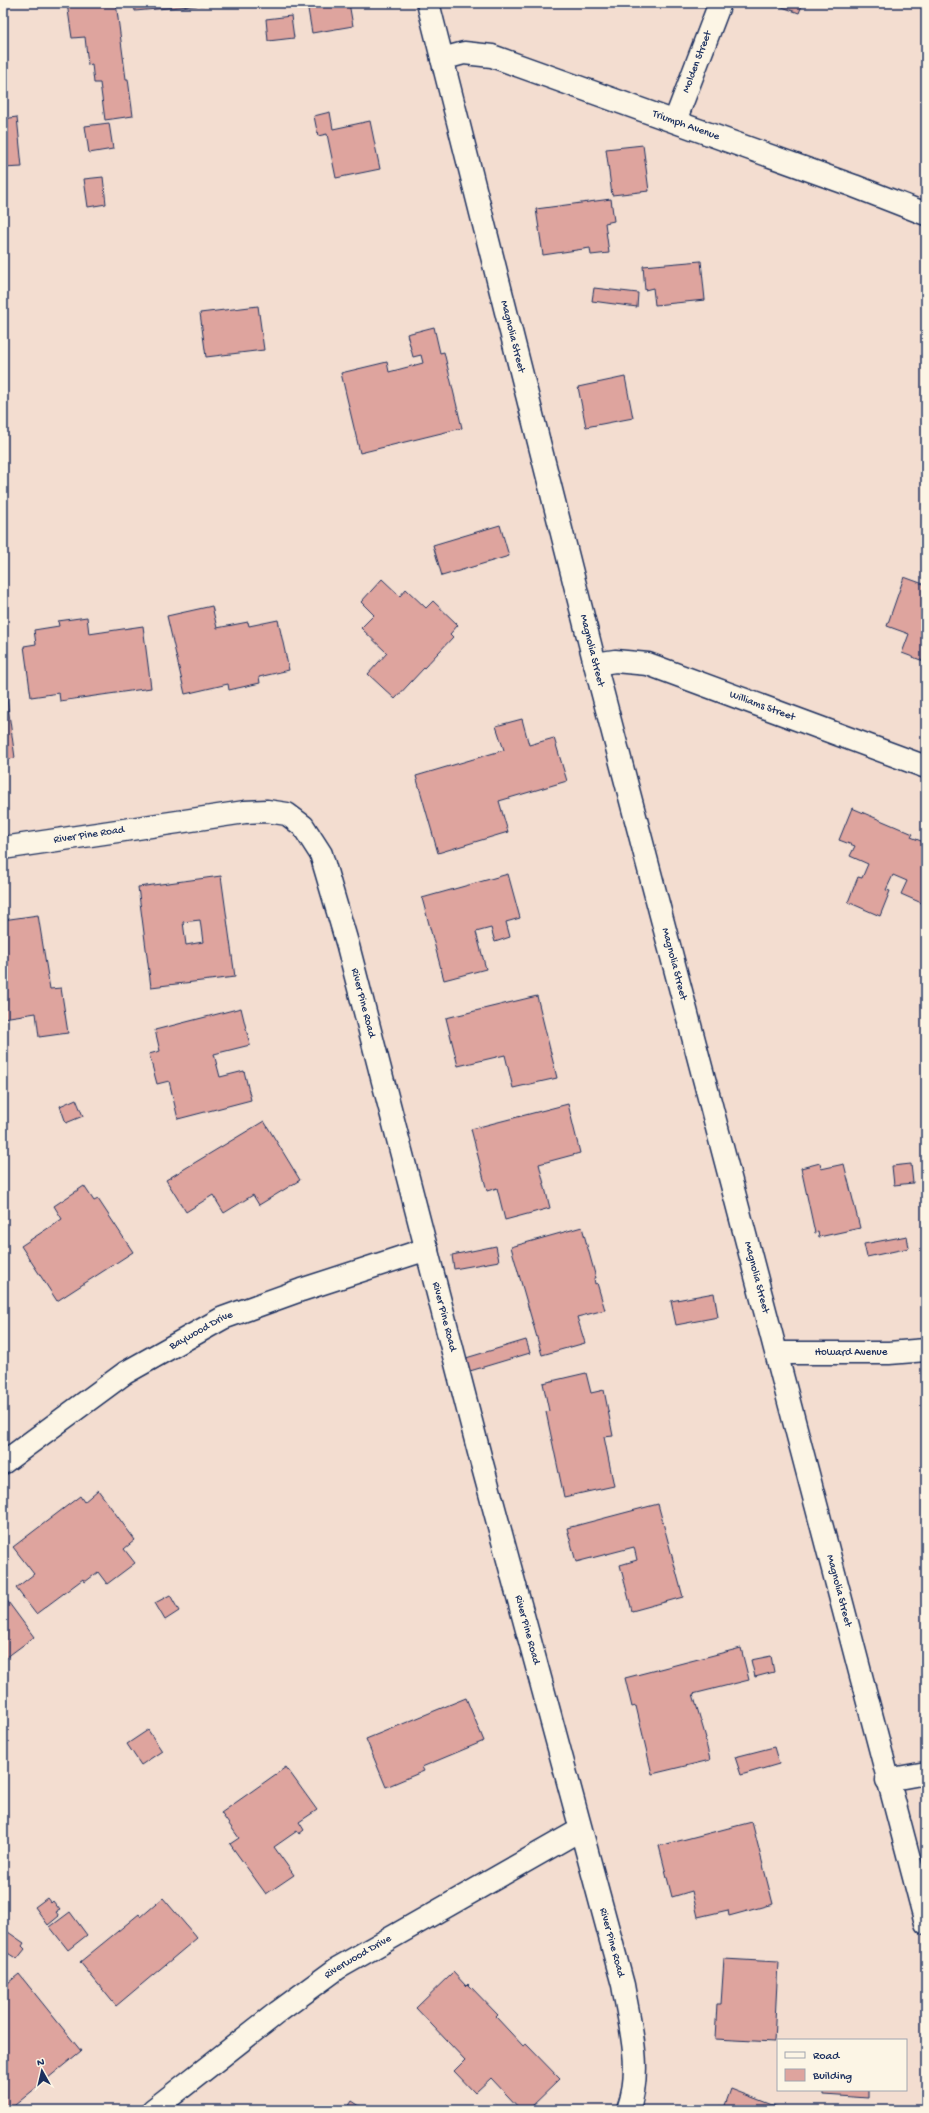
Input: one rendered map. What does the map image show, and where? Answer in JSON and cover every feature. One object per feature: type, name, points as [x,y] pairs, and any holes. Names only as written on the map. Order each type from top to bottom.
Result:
[{"type":"street","name":"Magnolia Street","points":[[428,3],[595,664],[710,1106],[777,1354],[887,1780],[926,1923]]},
{"type":"street","name":"Molden Street","points":[[675,121],[720,3]]},
{"type":"street","name":"Triumph Avenue","points":[[442,59],[464,53],[492,56],[675,121],[926,214]]},
{"type":"street","name":"Williams Street","points":[[595,664],[615,661],[648,664],[926,767]]},
{"type":"street","name":"River Pine Road","points":[[3,848],[245,812],[267,811],[287,814],[303,826],[321,854],[346,938],[483,1468],[623,1985],[636,2061],[634,2093],[628,2110]]},
{"type":"street","name":"Baywood Drive","points":[[3,1463],[125,1373],[223,1318],[301,1290],[427,1249]]},
{"type":"street","name":"Howard Avenue","points":[[777,1354],[889,1353],[926,1350]]},
{"type":"street","points":[[887,1780],[926,1773]]},
{"type":"street","name":"Riverwood Drive","points":[[153,2110],[278,2012],[338,1968],[580,1830]]},
{"type":"building","points":[[67,3],[116,3],[126,79],[128,79],[133,116],[105,120],[100,83],[94,83],[92,64],[88,65],[85,37],[72,38]]},
{"type":"building","points":[[134,3],[212,3],[213,4],[135,11]]},
{"type":"building","points":[[307,3],[349,3],[353,26],[312,33]]},
{"type":"building","points":[[771,3],[803,3],[799,13]]},
{"type":"building","points":[[291,16],[294,38],[268,41],[266,19]]},
{"type":"building","points":[[330,112],[333,129],[370,121],[380,169],[336,178],[327,134],[318,136],[314,116]]},
{"type":"building","points":[[17,117],[22,167],[3,168],[3,119]]},
{"type":"building","points":[[109,123],[113,149],[89,153],[85,126]]},
{"type":"building","points":[[643,145],[649,191],[612,195],[606,149]]},
{"type":"building","points":[[103,177],[106,204],[88,207],[84,179]]},
{"type":"building","points":[[611,199],[614,221],[605,223],[609,253],[591,255],[590,248],[543,255],[536,209]]},
{"type":"building","points":[[701,261],[705,300],[655,305],[653,288],[645,290],[643,266]]},
{"type":"building","points":[[594,288],[638,293],[637,307],[592,301]]},
{"type":"building","points":[[258,306],[264,350],[206,357],[200,313]]},
{"type":"building","points":[[434,327],[440,353],[444,352],[462,428],[360,453],[341,373],[387,362],[389,372],[423,363],[421,355],[413,357],[407,334]]},
{"type":"building","points":[[625,377],[633,418],[586,427],[578,387]]},
{"type":"building","points":[[500,525],[509,556],[442,576],[433,545]]},
{"type":"building","points":[[904,577],[926,585],[926,662],[902,653],[909,634],[887,626]]},
{"type":"building","points":[[382,579],[400,596],[406,589],[426,608],[433,601],[458,625],[450,634],[453,637],[395,699],[368,674],[387,653],[361,628],[374,615],[361,602]]},
{"type":"building","points":[[212,606],[217,628],[248,622],[249,626],[278,620],[289,670],[259,677],[260,683],[229,690],[228,684],[185,694],[167,616]]},
{"type":"building","points":[[87,617],[89,634],[143,626],[151,688],[60,701],[59,693],[31,697],[24,646],[36,644],[34,630],[59,626],[58,621]]},
{"type":"building","points":[[3,669],[15,758],[3,760]]},
{"type":"building","points":[[522,719],[529,745],[554,738],[567,781],[499,801],[508,832],[438,853],[416,776],[504,750],[496,726]]},
{"type":"building","points":[[852,808],[913,834],[911,837],[926,843],[926,905],[901,894],[907,881],[893,875],[886,890],[890,891],[880,916],[848,902],[858,877],[862,878],[868,864],[850,856],[855,846],[839,840]]},
{"type":"building","points":[[508,874],[520,918],[506,922],[510,937],[495,942],[491,928],[476,932],[486,969],[444,980],[422,898]]},
{"type":"building","points":[[221,876],[235,977],[151,987],[138,887]],"holes":[[[200,920],[203,942],[186,945],[183,922]]]},
{"type":"building","points":[[38,915],[50,989],[61,988],[68,1033],[39,1037],[36,1013],[3,1018],[3,920]]},
{"type":"building","points":[[537,996],[557,1078],[513,1088],[505,1055],[458,1066],[446,1018]]},
{"type":"building","points":[[241,1008],[250,1045],[214,1054],[220,1077],[244,1071],[251,1100],[178,1119],[169,1081],[157,1084],[149,1054],[160,1051],[155,1030]]},
{"type":"building","points":[[76,1099],[83,1116],[66,1123],[60,1106]]},
{"type":"building","points":[[568,1104],[580,1153],[539,1164],[550,1208],[505,1220],[497,1188],[487,1191],[471,1129]]},
{"type":"building","points":[[264,1121],[300,1180],[259,1205],[253,1195],[224,1213],[213,1195],[186,1212],[166,1180]]},
{"type":"building","points":[[820,1163],[821,1169],[844,1164],[860,1228],[819,1237],[818,1232],[815,1233],[801,1168]]},
{"type":"building","points":[[911,1164],[913,1183],[894,1185],[892,1166]]},
{"type":"building","points":[[84,1186],[94,1201],[98,1199],[133,1252],[57,1301],[21,1246],[62,1219],[54,1206]]},
{"type":"building","points":[[582,1227],[596,1278],[594,1278],[595,1284],[597,1283],[605,1310],[577,1317],[585,1343],[542,1355],[511,1247]]},
{"type":"building","points":[[907,1236],[909,1248],[867,1257],[864,1244]]},
{"type":"building","points":[[496,1246],[499,1261],[454,1269],[452,1255]]},
{"type":"building","points":[[714,1293],[718,1317],[676,1325],[671,1301]]},
{"type":"building","points":[[526,1340],[530,1353],[470,1371],[466,1358]]},
{"type":"building","points":[[586,1373],[591,1393],[604,1390],[613,1436],[604,1437],[614,1486],[564,1497],[546,1412],[549,1411],[543,1383]]},
{"type":"building","points":[[98,1490],[135,1540],[124,1549],[135,1563],[107,1584],[98,1572],[85,1582],[83,1579],[36,1614],[16,1588],[34,1574],[13,1547],[80,1496],[84,1502]]},
{"type":"building","points":[[658,1504],[683,1597],[632,1611],[620,1565],[637,1560],[634,1547],[576,1562],[567,1528]]},
{"type":"building","points":[[3,1595],[34,1637],[3,1660]]},
{"type":"building","points":[[170,1595],[179,1611],[165,1620],[155,1603]]},
{"type":"building","points":[[741,1648],[749,1680],[693,1694],[706,1738],[710,1760],[652,1774],[636,1706],[632,1707],[625,1678]]},
{"type":"building","points":[[771,1656],[774,1672],[755,1677],[751,1660]]},
{"type":"building","points":[[466,1698],[484,1741],[422,1767],[424,1771],[386,1787],[366,1739]]},
{"type":"building","points":[[148,1730],[162,1751],[141,1765],[127,1744]]},
{"type":"building","points":[[774,1747],[779,1764],[741,1775],[735,1757]]},
{"type":"building","points":[[286,1767],[317,1810],[299,1822],[304,1830],[299,1834],[297,1831],[274,1847],[294,1875],[266,1894],[230,1844],[239,1838],[221,1813]]},
{"type":"building","points":[[752,1822],[773,1904],[729,1916],[728,1910],[698,1917],[692,1891],[672,1897],[659,1846]]},
{"type":"building","points":[[47,1898],[51,1903],[53,1901],[60,1910],[56,1912],[59,1916],[48,1925],[35,1907]]},
{"type":"building","points":[[163,1898],[197,1938],[116,2006],[80,1962],[139,1914],[141,1917]]},
{"type":"building","points":[[70,1912],[87,1935],[68,1950],[50,1927]]},
{"type":"building","points":[[8,1932],[24,1943],[22,1946],[25,1949],[17,1959],[3,1950],[3,1933],[6,1936]]},
{"type":"building","points":[[724,1959],[778,1962],[774,2042],[715,2039],[717,2004],[721,2004]]},
{"type":"building","points":[[453,1972],[466,1986],[468,1984],[498,2015],[496,2017],[523,2046],[526,2044],[560,2079],[528,2110],[521,2110],[491,2078],[475,2093],[454,2071],[465,2060],[416,2008]]},
{"type":"building","points":[[19,1974],[81,2051],[9,2110],[3,2110],[3,2050],[5,2048],[3,2046],[3,1987]]},
{"type":"building","points":[[731,2089],[785,2110],[718,2110],[720,2106],[724,2108]]},
{"type":"building","points":[[824,2091],[868,2091],[868,2098],[824,2095]]},
{"type":"building","points":[[352,2101],[366,2110],[346,2110]]}]
